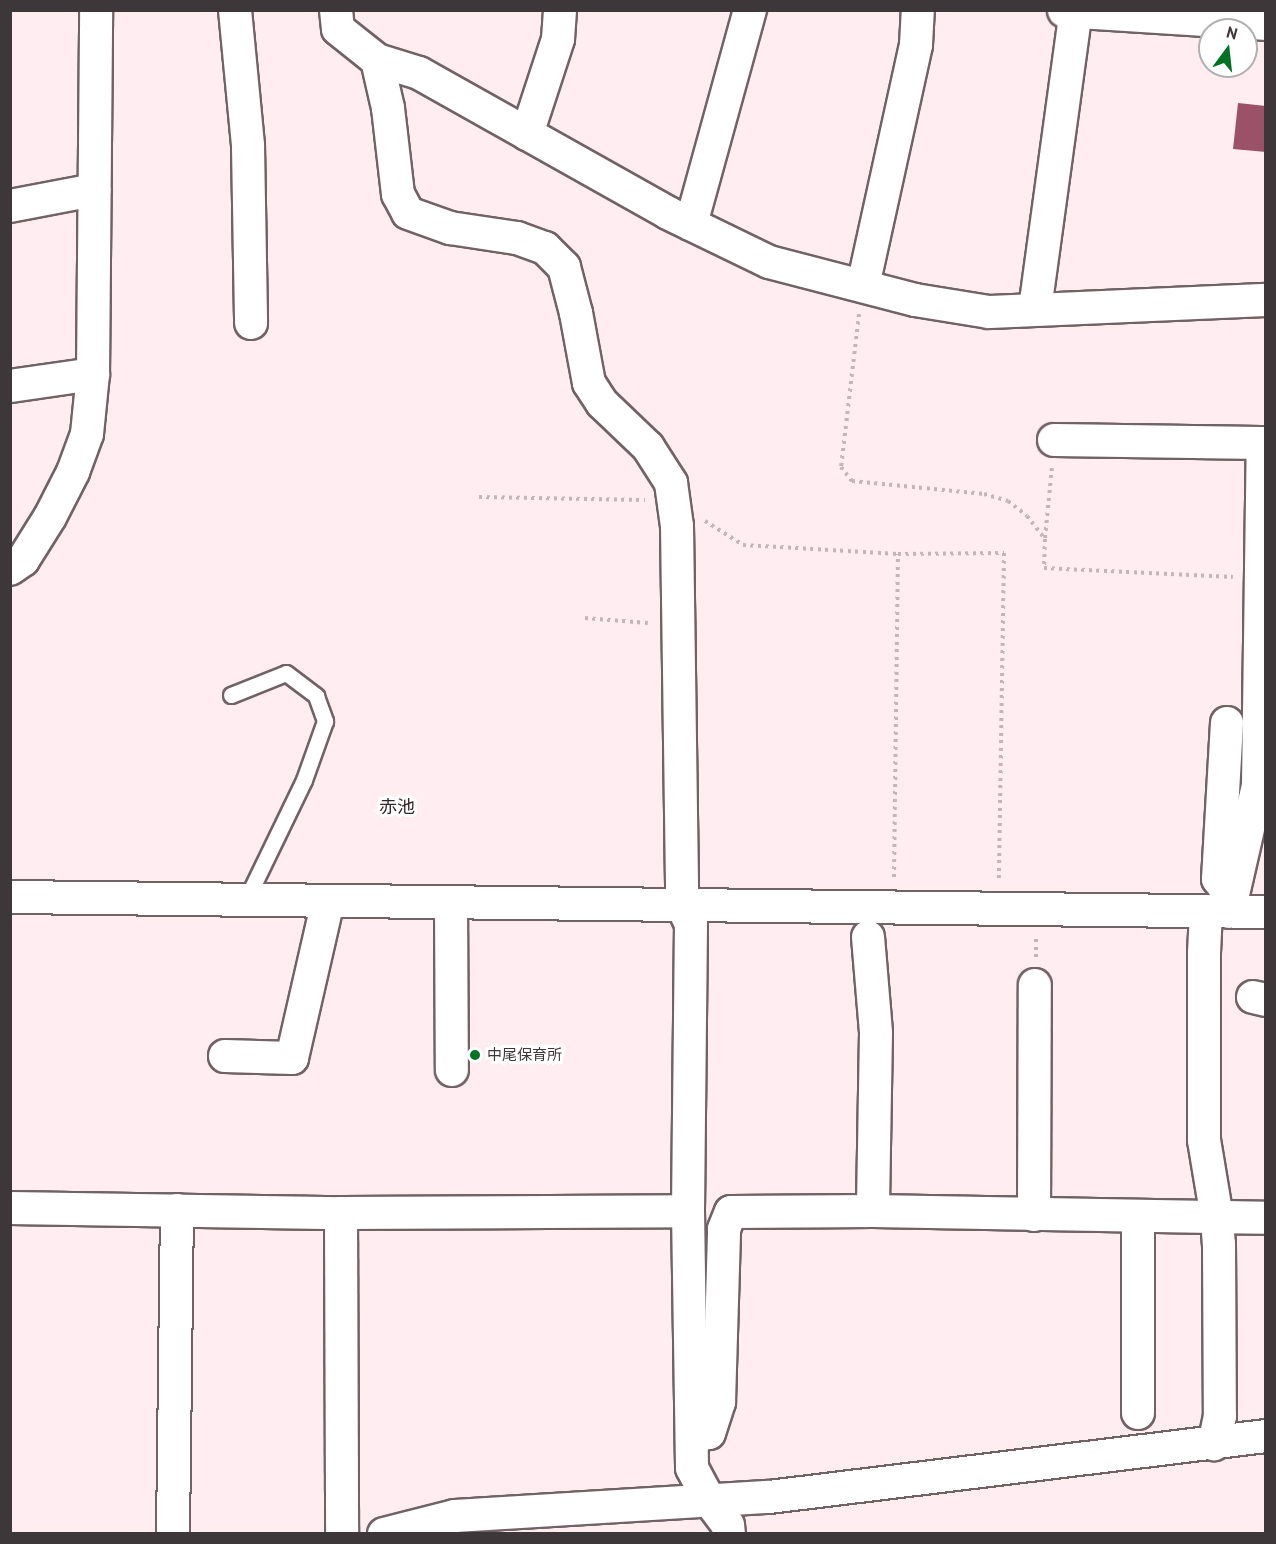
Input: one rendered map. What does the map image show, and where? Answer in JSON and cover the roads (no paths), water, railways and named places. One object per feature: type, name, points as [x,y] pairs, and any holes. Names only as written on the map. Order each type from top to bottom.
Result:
[{"type":"main road","points":[[1064,10],[1266,23]]},
{"type":"street","points":[[10,569],[23,560],[50,517],[73,472],[87,434],[93,374],[96,10]]},
{"type":"street","points":[[235,10],[248,146],[251,323]]},
{"type":"street","points":[[336,10],[338,29],[377,60],[419,73],[691,224],[769,262],[915,300],[989,312],[1266,300]]},
{"type":"street","points":[[527,134],[558,39],[560,10]]},
{"type":"street","points":[[691,224],[750,10]]},
{"type":"street","points":[[863,286],[916,45],[918,10]]},
{"type":"street","points":[[1035,309],[1076,11]]},
{"type":"street","points":[[377,60],[388,108],[398,195],[408,213],[450,228],[517,238],[545,248],[564,267],[576,313],[589,383],[602,403],[648,447],[671,483],[679,625],[682,905],[691,924],[688,1211],[692,1468],[709,1500],[728,1525],[729,1533]]},
{"type":"street","points":[[10,206],[94,190]]},
{"type":"street","points":[[10,386],[93,374]]},
{"type":"street","points":[[1054,440],[1264,443],[1258,785],[1223,907],[1204,953],[1204,1140],[1217,1218],[1220,1416],[1214,1444]]},
{"type":"street","points":[[1223,907],[1218,879],[1227,723]]},
{"type":"street","points":[[10,897],[998,909],[1223,907],[1266,912]]},
{"type":"street","points":[[225,1056],[292,1058],[328,901]]},
{"type":"street","points":[[451,903],[452,1070]]},
{"type":"street","points":[[868,937],[876,1033],[873,1211]]},
{"type":"street","points":[[1034,1215],[1035,985]]},
{"type":"street","points":[[10,1208],[341,1213],[688,1211]]},
{"type":"street","points":[[173,1533],[177,1210]]},
{"type":"street","points":[[692,1436],[709,1433],[719,1402],[724,1229],[731,1212],[873,1211],[1266,1218]]},
{"type":"street","points":[[341,1213],[342,1533]]},
{"type":"street","points":[[1138,1216],[1138,1413]]},
{"type":"street","points":[[384,1533],[456,1516],[769,1497],[1266,1436]]},
{"type":"lane","points":[[231,694],[286,673],[316,696],[325,721],[304,780],[246,900]]},
{"type":"place","name":"中尾保育所","points":[[475,1055]]},
{"type":"district","name":"赤池","points":[[397,807]]}]
